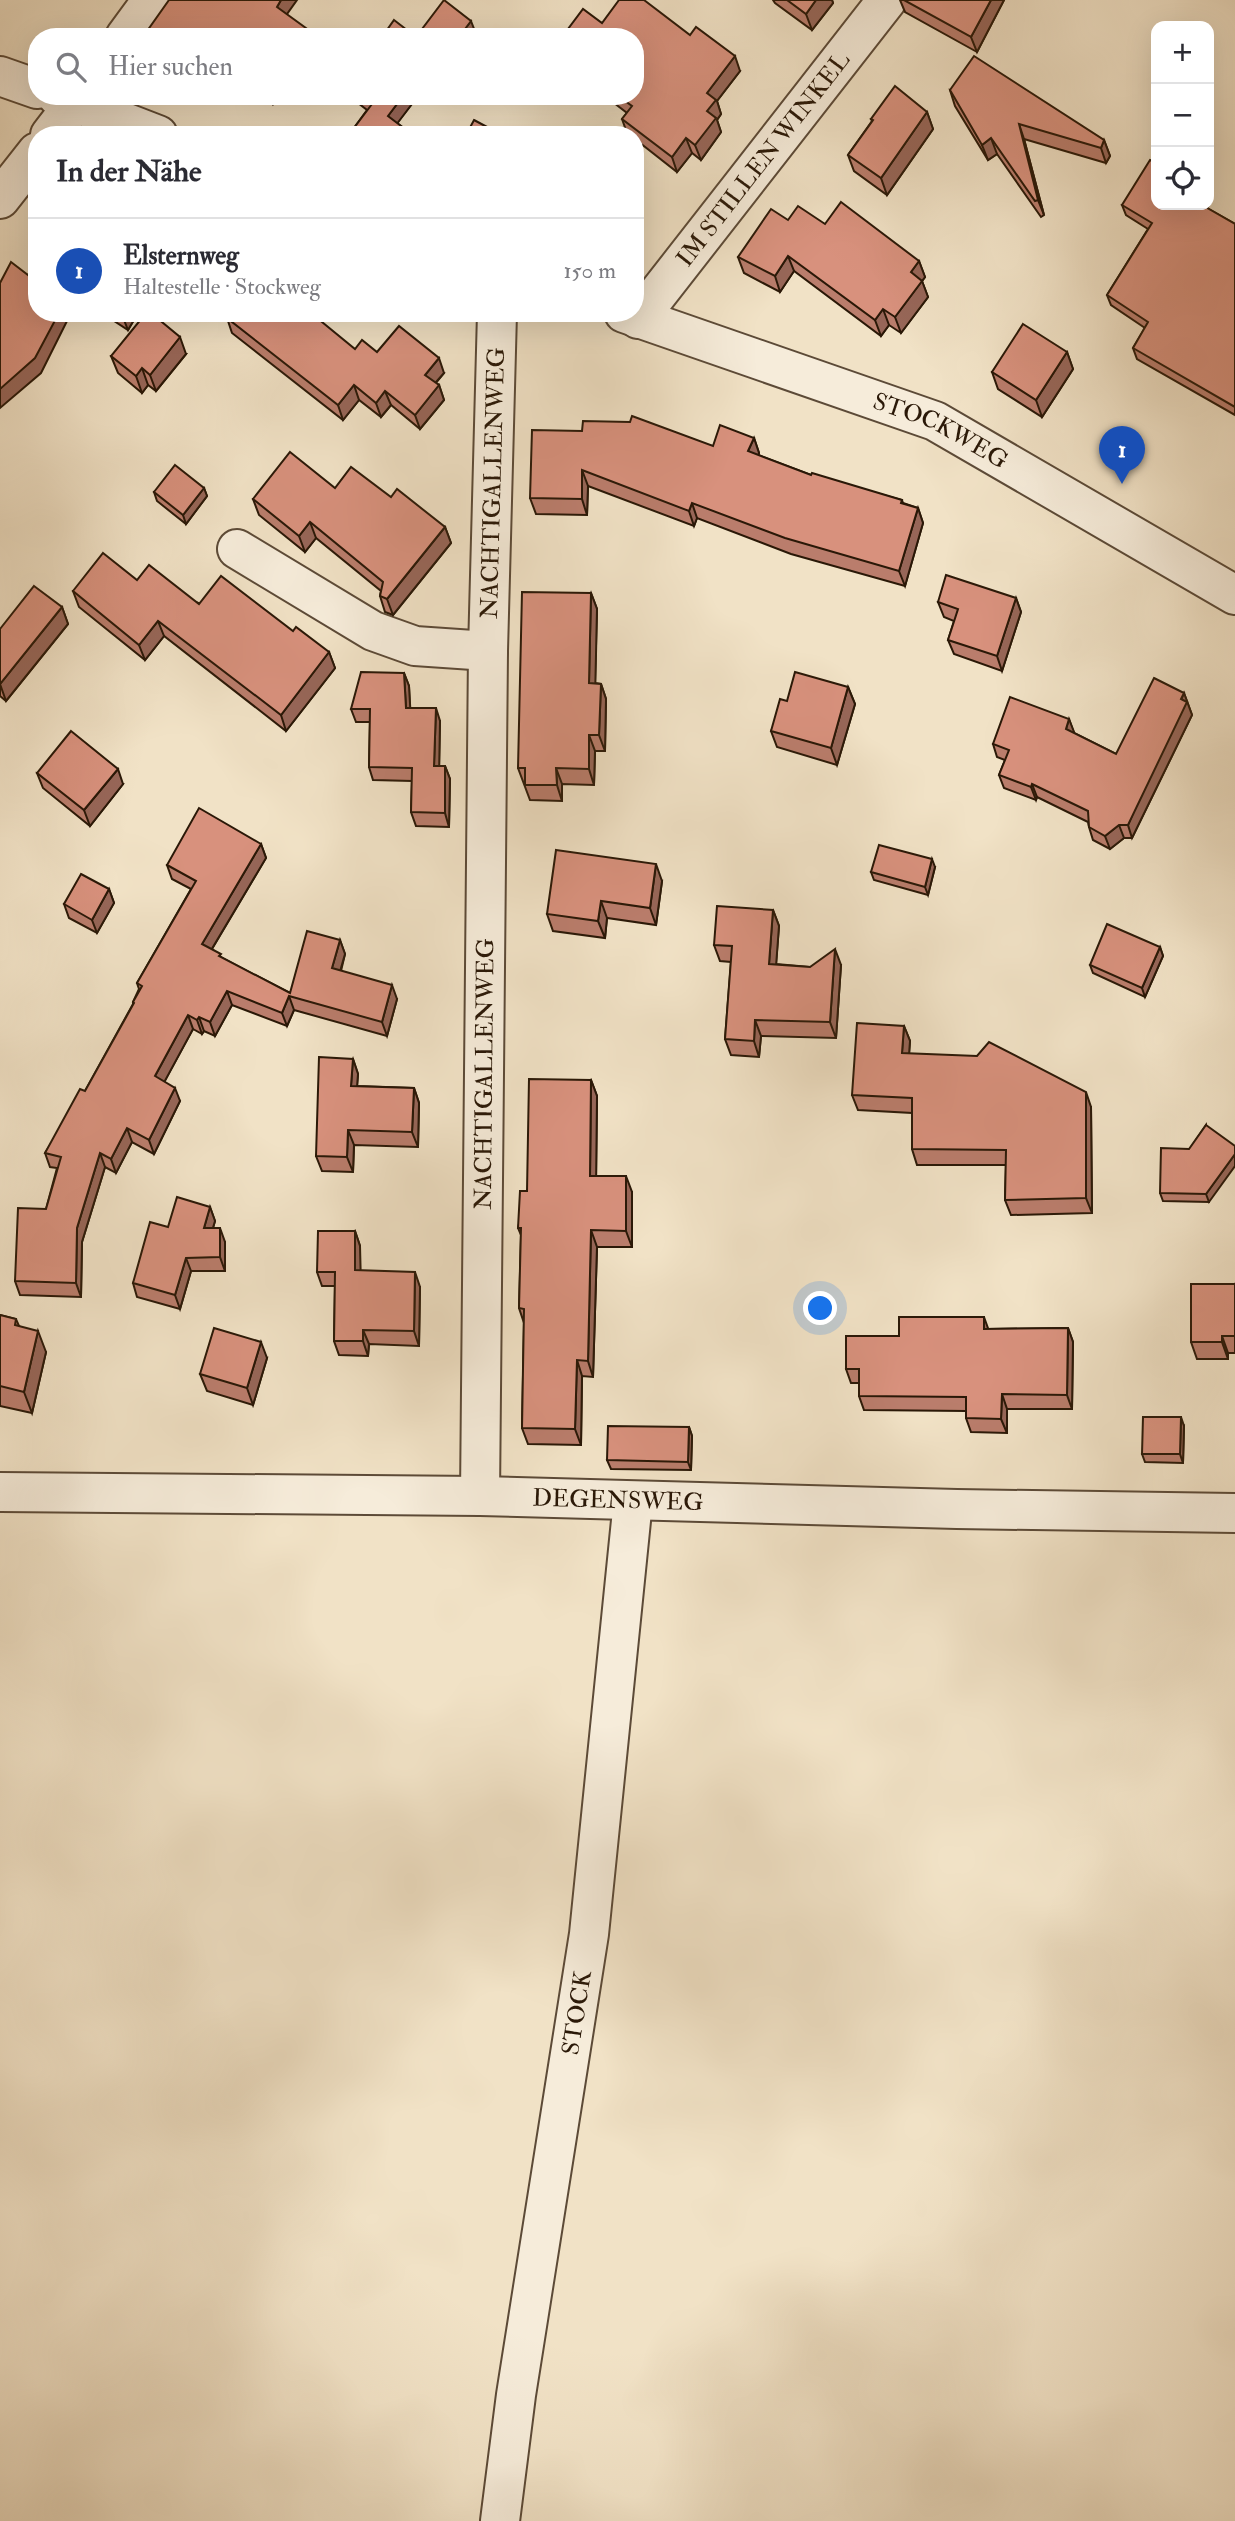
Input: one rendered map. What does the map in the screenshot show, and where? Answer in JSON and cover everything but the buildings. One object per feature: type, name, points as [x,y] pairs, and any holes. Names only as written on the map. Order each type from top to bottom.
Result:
[{"type":"street","points":[[132,28],[152,0]]},
{"type":"street","name":"IM STILLEN WINKEL","points":[[644,300],[887,0]]},
{"type":"street","points":[[0,76],[28,86]]},
{"type":"street","points":[[55,126],[67,105]]},
{"type":"street","points":[[87,105],[137,126]]},
{"type":"street","points":[[0,199],[28,163]]},
{"type":"street","name":"STOCKWEG","points":[[644,320],[935,421],[1233,589]]},
{"type":"street","name":"NACHTIGALLENWEG","points":[[480,1496],[488,651],[497,322]]},
{"type":"street","name":"NACHTIGALLENWEG","points":[[237,549],[373,631],[415,646],[488,651]]},
{"type":"street","name":"DEGENSWEG","points":[[0,1492],[480,1496],[1235,1513]]},
{"type":"street","name":"STOCK","points":[[500,2521],[516,2395],[589,1934],[634,1501]]},
{"type":"place","name":"Elsternweg","points":[[1122,484]]}]
